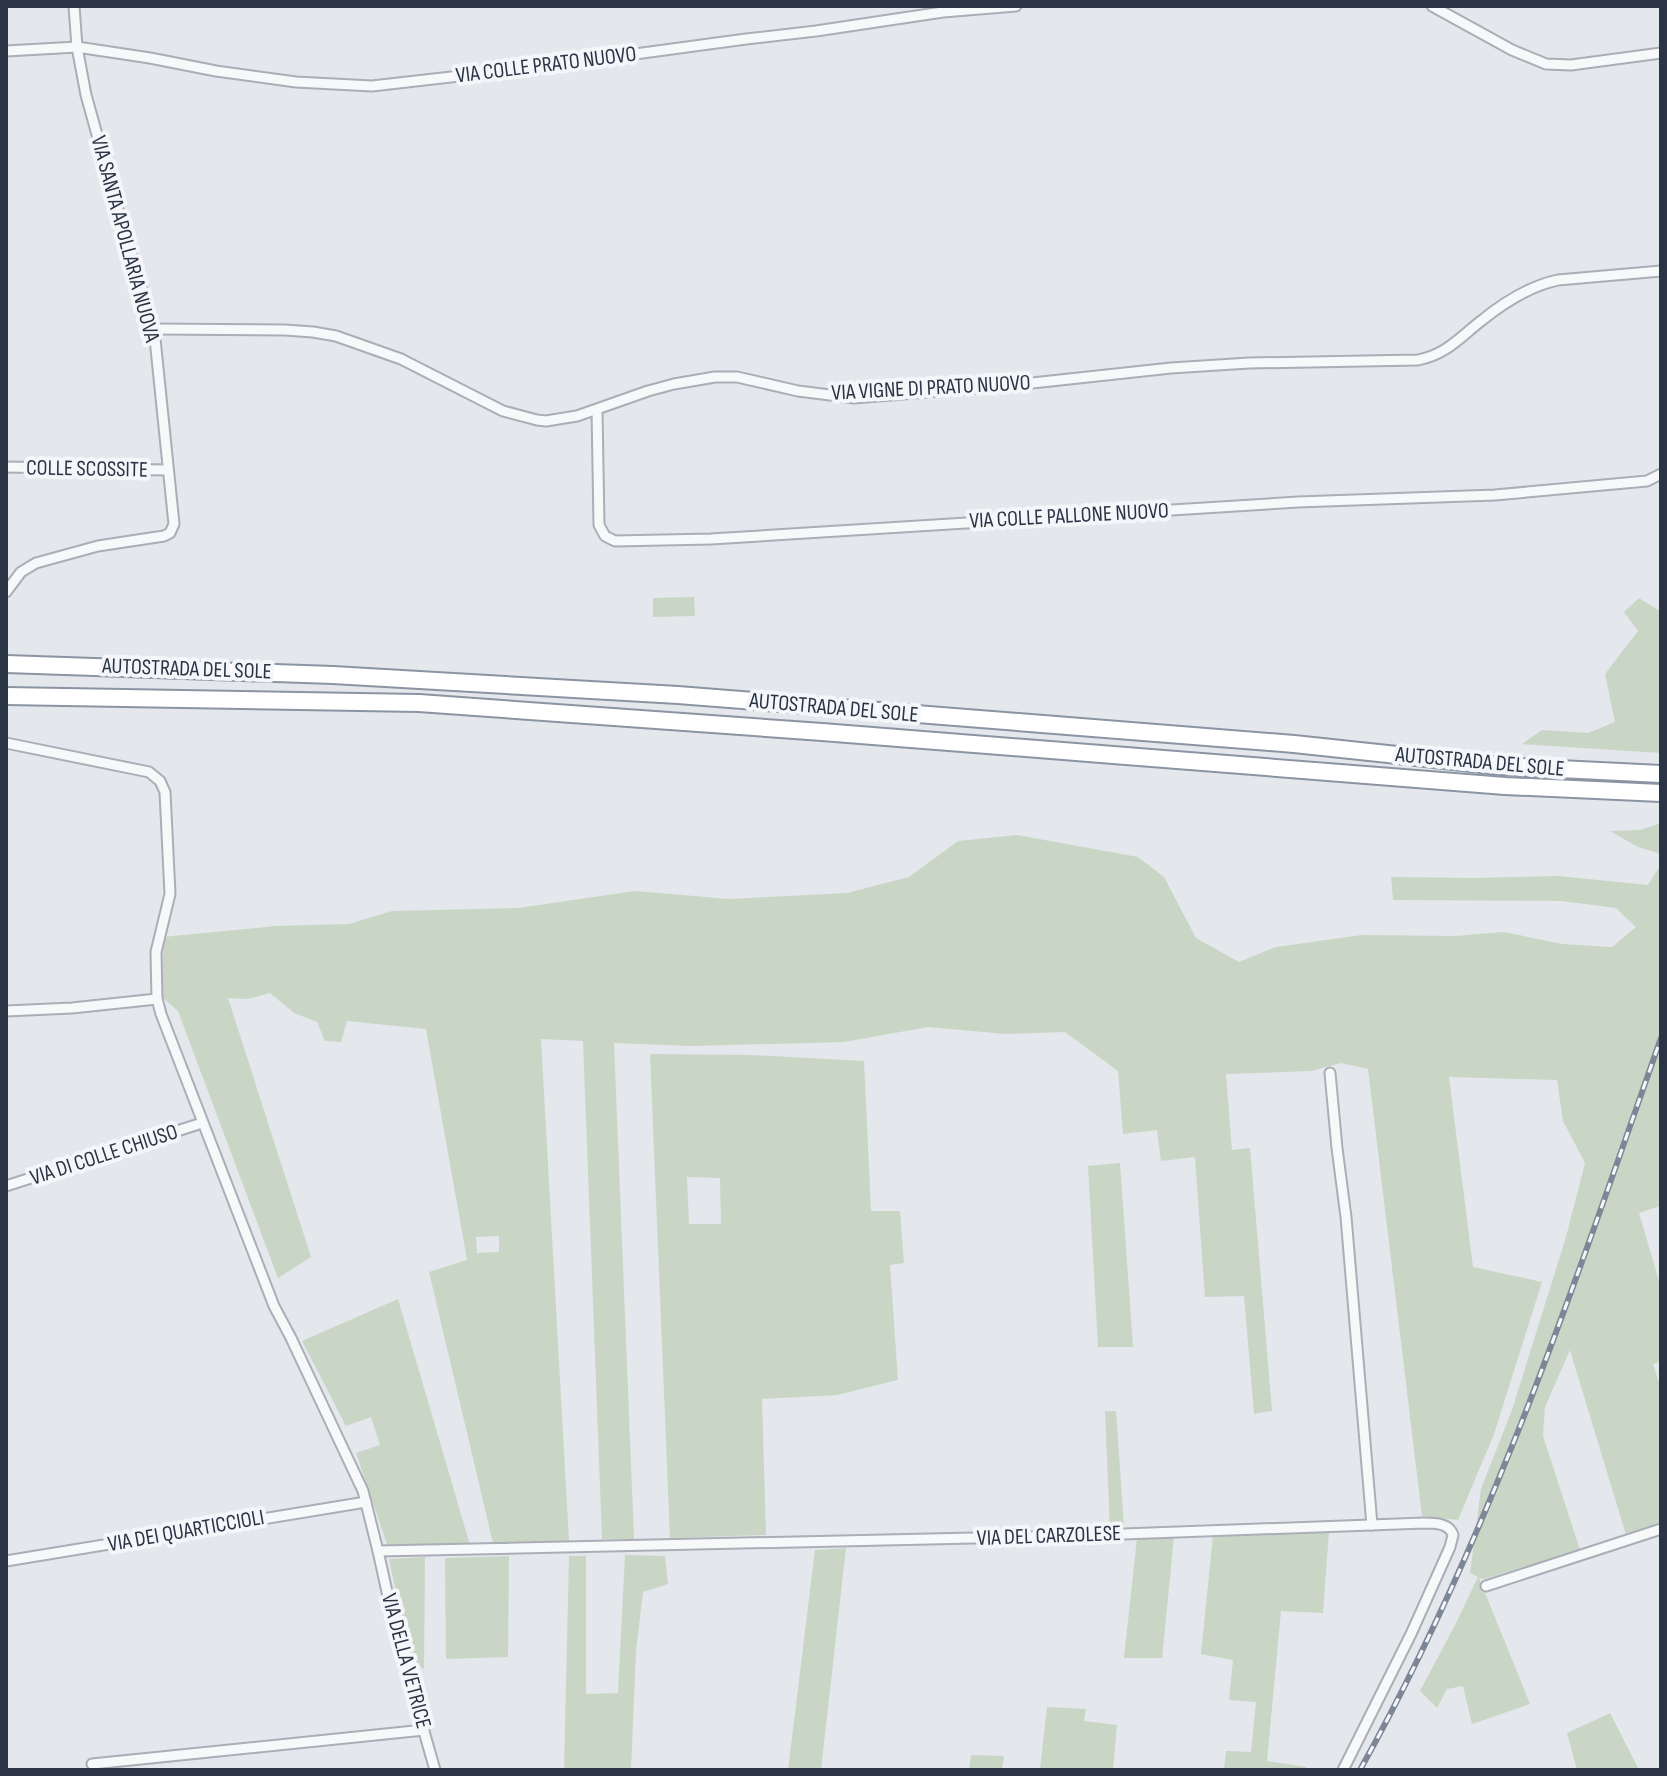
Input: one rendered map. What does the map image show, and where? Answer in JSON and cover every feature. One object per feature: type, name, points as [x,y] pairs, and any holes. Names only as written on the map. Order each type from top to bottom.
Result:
[{"type":"highway","name":"AUTOSTRADA DEL SOLE","points":[[6,664],[333,675],[678,695],[1294,744],[1500,766],[1661,774]]},
{"type":"highway","name":"AUTOSTRADA DEL SOLE","points":[[6,696],[419,703],[1505,786],[1661,793]]},
{"type":"street","name":"VIA SANTA APOLLARIA NUOVA","points":[[6,592],[18,575],[36,563],[98,546],[164,536],[170,533],[174,523],[154,329],[86,95],[77,47],[74,6]]},
{"type":"street","name":"VIA COLLE PRATO NUOVO","points":[[6,51],[77,47],[296,82],[372,86],[641,54],[943,12],[1016,6]]},
{"type":"street","points":[[1432,6],[1512,50],[1546,64],[1571,65],[1661,53]]},
{"type":"street","name":"VIA VIGNE DI PRATO NUOVO","points":[[154,329],[285,330],[336,336],[401,359],[503,411],[546,421],[567,419],[674,384],[715,377],[737,377],[820,395],[854,398],[1171,368],[1249,363],[1409,361],[1442,352],[1505,304],[1543,284],[1661,271]]},
{"type":"street","name":"VIA COLLE PALLONE NUOVO","points":[[597,410],[599,523],[605,536],[615,541],[711,539],[1298,502],[1495,495],[1647,481],[1661,474]]},
{"type":"street","name":"COLLE SCOSSITE","points":[[6,467],[167,470]]},
{"type":"street","points":[[6,743],[149,772],[160,781],[167,802],[170,894],[156,952],[157,999],[6,1011]]},
{"type":"street","name":"VIA DELLA VETRICE","points":[[157,999],[167,1033],[274,1306],[352,1465],[366,1502],[397,1637],[435,1770]]},
{"type":"street","points":[[1330,1073],[1350,1260],[1372,1525]]},
{"type":"street","name":"VIA DI COLLE CHIUSO","points":[[6,1186],[202,1123]]},
{"type":"street","name":"VIA DEI QUARTICCIOLI","points":[[6,1561],[366,1502]]},
{"type":"street","name":"VIA DEL CARZOLESE","points":[[378,1551],[1007,1538],[1372,1525],[1438,1524],[1450,1528],[1453,1538],[1411,1634],[1343,1770]]},
{"type":"street","points":[[1486,1586],[1661,1529]]},
{"type":"street","points":[[92,1764],[424,1730]]},
{"type":"green space","points":[[694,597],[695,616],[653,617],[653,598]]},
{"type":"green space","points":[[1639,598],[1658,610],[1661,608],[1661,753],[1522,744],[1542,730],[1588,733],[1615,722],[1605,674],[1638,631],[1624,612]]},
{"type":"green space","points":[[1661,823],[1661,854],[1638,847],[1610,831],[1640,830]]},
{"type":"green space","points":[[1017,835],[1138,857],[1164,877],[1196,938],[1239,962],[1276,947],[1362,935],[1455,936],[1504,932],[1562,944],[1612,947],[1636,927],[1616,908],[1561,901],[1393,900],[1391,877],[1558,876],[1648,885],[1661,864],[1661,1207],[1639,1213],[1661,1288],[1661,1361],[1653,1364],[1661,1389],[1661,1523],[1626,1535],[1570,1350],[1545,1407],[1543,1436],[1580,1550],[1479,1578],[1530,1704],[1472,1724],[1463,1686],[1447,1689],[1437,1708],[1420,1691],[1478,1577],[1470,1573],[1481,1489],[1512,1410],[1566,1237],[1585,1163],[1563,1121],[1557,1080],[1449,1077],[1473,1267],[1542,1282],[1494,1434],[1458,1520],[1422,1516],[1368,1069],[1341,1063],[1311,1071],[1226,1074],[1232,1150],[1250,1148],[1272,1411],[1254,1414],[1244,1296],[1205,1297],[1195,1157],[1161,1161],[1157,1130],[1123,1134],[1118,1071],[1065,1032],[1005,1034],[928,1027],[844,1042],[692,1046],[614,1043],[634,1539],[602,1539],[583,1041],[541,1039],[569,1541],[493,1543],[429,1272],[467,1260],[426,1029],[347,1021],[341,1042],[325,1041],[317,1022],[294,1013],[270,993],[247,999],[228,998],[311,1257],[278,1278],[178,1011],[162,997],[163,937],[276,926],[349,924],[392,911],[518,908],[635,891],[729,899],[847,893],[909,877],[958,841]],"holes":[[[499,1236],[499,1252],[477,1253],[476,1237]]]},
{"type":"green space","points":[[650,1054],[864,1061],[871,1211],[900,1211],[904,1263],[890,1265],[898,1380],[837,1395],[762,1399],[766,1535],[670,1538]],"holes":[[[687,1177],[720,1178],[721,1224],[689,1224]]]},
{"type":"green space","points":[[1120,1163],[1133,1347],[1098,1347],[1088,1166]]},
{"type":"green space","points":[[398,1299],[470,1545],[387,1544],[356,1453],[380,1445],[371,1417],[346,1426],[302,1341]]},
{"type":"green space","points":[[1105,1411],[1116,1411],[1124,1528],[1110,1528]]},
{"type":"green space","points":[[1329,1532],[1323,1613],[1281,1611],[1267,1761],[1306,1767],[1306,1770],[1224,1770],[1226,1751],[1251,1752],[1256,1702],[1229,1700],[1233,1660],[1201,1654],[1213,1535]]},
{"type":"green space","points":[[1174,1537],[1162,1658],[1124,1658],[1137,1538]]},
{"type":"green space","points":[[846,1548],[821,1770],[788,1770],[815,1550]]},
{"type":"green space","points":[[625,1555],[665,1556],[668,1584],[643,1592],[636,1651],[631,1770],[564,1770],[569,1556],[586,1556],[586,1694],[618,1693]]},
{"type":"green space","points":[[509,1556],[508,1657],[446,1659],[445,1558]]},
{"type":"green space","points":[[425,1557],[424,1669],[411,1662],[389,1559]]},
{"type":"green space","points":[[1047,1707],[1086,1709],[1084,1721],[1117,1725],[1113,1770],[1040,1770]]},
{"type":"green space","points":[[1610,1713],[1639,1770],[1577,1770],[1567,1733]]},
{"type":"green space","points":[[971,1755],[1004,1756],[1002,1770],[969,1770]]},
{"type":"railway","points":[[1360,1770],[1407,1682],[1489,1502],[1561,1318],[1661,1038]]}]
